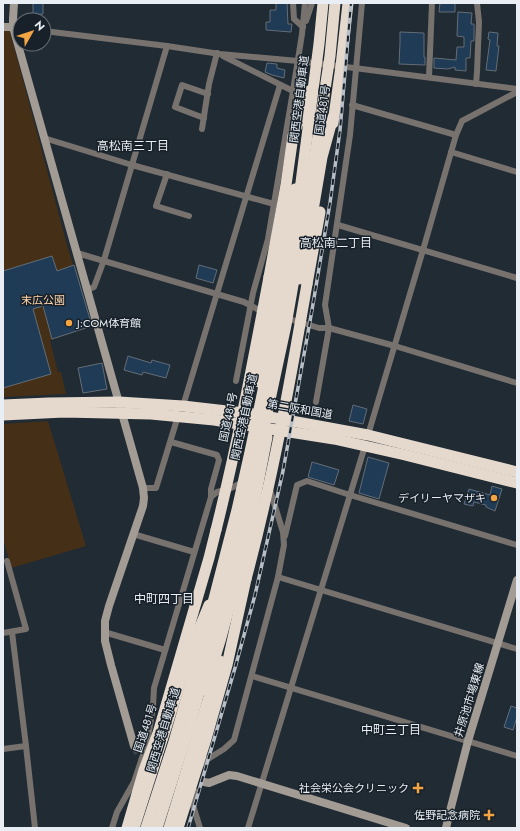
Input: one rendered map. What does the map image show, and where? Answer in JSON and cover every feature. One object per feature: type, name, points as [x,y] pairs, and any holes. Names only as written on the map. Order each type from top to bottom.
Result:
[{"type":"highway","name":"国道481号","points":[[127,828],[144,770],[158,734],[216,530],[254,361],[286,186],[293,136],[308,97],[320,3]]},
{"type":"highway","name":"関西空港自動車道","points":[[146,828],[173,745],[203,641],[237,510],[253,437],[277,324],[300,190],[323,3]]},
{"type":"highway","name":"関西空港自動車道","points":[[157,828],[190,724],[210,653],[249,500],[286,325],[312,176],[330,56],[335,3]]},
{"type":"highway","name":"国道481号","points":[[178,828],[227,665],[238,591],[246,579],[277,446],[321,208],[341,66],[348,3]]},
{"type":"highway","points":[[143,828],[194,664],[232,522],[295,186],[308,97]]},
{"type":"highway","points":[[169,828],[220,661],[238,591],[312,216],[322,157],[334,117]]},
{"type":"highway","name":"第二阪和国道","points":[[3,405],[49,402],[119,402],[181,411],[253,414],[328,427],[366,440],[517,483]]},
{"type":"highway","name":"第二阪和国道","points":[[3,415],[64,412],[151,414],[181,411],[214,420],[269,430],[334,439],[366,440],[517,472]]},
{"type":"highway","points":[[185,668],[209,558]]},
{"type":"highway","points":[[162,828],[220,641],[238,591]]},
{"type":"highway","points":[[134,828],[185,668],[214,593]]},
{"type":"street","points":[[293,3],[294,19],[302,31]]},
{"type":"street","points":[[236,381],[250,305],[268,239],[298,61],[305,3]]},
{"type":"street","points":[[302,31],[312,3]]},
{"type":"street","points":[[316,402],[330,328],[325,305],[338,225],[350,135],[362,3]]},
{"type":"street","points":[[428,77],[432,3]]},
{"type":"street","points":[[476,84],[479,22],[477,3]]},
{"type":"street","points":[[52,32],[167,46],[218,54],[298,61],[428,77],[517,91]]},
{"type":"street","points":[[87,290],[94,287],[104,260],[167,46]]},
{"type":"street","points":[[23,52],[44,138],[143,488],[143,506],[109,606],[104,632],[111,665],[134,746]]},
{"type":"street","points":[[218,54],[293,91]]},
{"type":"street","points":[[202,129],[208,94],[218,54]]},
{"type":"street","points":[[204,118],[175,107],[182,85],[208,94]]},
{"type":"street","points":[[143,488],[156,488],[247,197],[280,85]]},
{"type":"street","points":[[248,828],[350,496],[456,135],[462,121],[517,91]]},
{"type":"street","points":[[352,105],[456,135]]},
{"type":"street","points":[[44,138],[274,204]]},
{"type":"street","points":[[451,152],[517,172]]},
{"type":"street","points":[[167,174],[156,206],[189,216]]},
{"type":"street","points":[[338,225],[517,278]]},
{"type":"street","points":[[77,253],[244,302],[259,310],[291,320],[319,328],[330,328],[395,346],[517,383]]},
{"type":"street","points":[[112,828],[117,812],[134,782],[147,743],[153,707],[154,688],[211,497],[211,489],[219,460],[217,455],[171,442]]},
{"type":"street","points":[[200,828],[192,802],[200,768],[203,762],[224,749],[234,740],[278,577],[284,545],[283,532],[272,498],[263,461]]},
{"type":"street","points":[[284,540],[297,485],[307,481],[350,496],[517,545]]},
{"type":"street","points":[[211,497],[217,492],[229,489],[239,484]]},
{"type":"street","points":[[133,534],[194,552]]},
{"type":"street","points":[[3,633],[26,629],[7,561]]},
{"type":"street","points":[[278,577],[517,649]]},
{"type":"street","name":"井原池市場東線","points":[[446,828],[468,741],[517,580]]},
{"type":"street","points":[[12,632],[35,828]]},
{"type":"street","points":[[104,632],[165,650]]},
{"type":"street","points":[[252,676],[517,756]]},
{"type":"street","points":[[3,749],[26,746]]},
{"type":"street","points":[[204,782],[210,783],[229,775],[237,776],[406,828]]},
{"type":"green space","name":"末広公園","points":[[3,27],[9,28],[12,39],[12,52],[15,52],[67,245],[92,326],[50,341],[58,372],[61,372],[66,394],[3,397]]},
{"type":"green space","points":[[48,421],[86,546],[11,568],[3,538],[3,424]]},
{"type":"building","points":[[33,3],[43,3],[43,12],[33,12]]},
{"type":"building","points":[[276,3],[287,3],[288,24],[292,24],[291,32],[266,30],[266,22],[270,22],[270,10],[276,10]]},
{"type":"building","points":[[440,3],[455,3],[455,12],[439,12]]},
{"type":"building","points":[[458,12],[472,13],[471,24],[474,24],[474,41],[471,41],[470,58],[466,58],[466,71],[455,70],[455,67],[448,69],[434,68],[434,58],[456,60],[457,47],[464,47],[464,37],[457,36]]},
{"type":"building","points":[[400,32],[424,33],[425,65],[399,64]]},
{"type":"building","points":[[489,32],[498,33],[497,46],[499,46],[496,71],[486,70],[490,40],[488,39]]},
{"type":"building","points":[[267,63],[277,64],[277,68],[285,70],[284,78],[265,72]]},
{"type":"building","name":"J:COM体育館","points":[[52,256],[57,271],[74,265],[92,326],[52,339],[43,306],[33,309],[51,374],[3,388],[3,271]]},
{"type":"building","points":[[199,265],[217,270],[213,283],[196,278]]},
{"type":"building","points":[[128,356],[151,363],[152,360],[170,365],[166,378],[143,372],[142,375],[124,370]]},
{"type":"building","points":[[102,363],[107,389],[83,393],[78,368]]},
{"type":"building","points":[[353,405],[367,409],[363,424],[349,421]]},
{"type":"building","points":[[368,457],[389,463],[379,499],[359,493]]},
{"type":"building","points":[[312,462],[339,470],[334,485],[308,477]]},
{"type":"building","points":[[492,486],[502,489],[495,511],[486,507],[486,505],[474,502],[473,506],[464,504],[469,489],[490,495]]},
{"type":"building","points":[[511,706],[517,708],[517,717],[513,730],[504,727]]},
{"type":"tunnel","points":[[134,746],[146,761],[171,770]]},
{"type":"railway","points":[[188,828],[255,595],[283,471],[330,203],[340,130],[351,3]]},
{"type":"place","name":"J:COM体育館","points":[[69,323]]},
{"type":"place","name":"デイリーヤマザキ","points":[[494,498]]},
{"type":"place","name":"社会栄公会クリニック","points":[[418,788]]},
{"type":"place","name":"佐野記念病院","points":[[489,815]]},
{"type":"district","name":"高松南三丁目","points":[[133,146]]},
{"type":"district","name":"高松南二丁目","points":[[336,243]]},
{"type":"district","name":"中町四丁目","points":[[164,599]]},
{"type":"district","name":"中町三丁目","points":[[391,730]]}]
